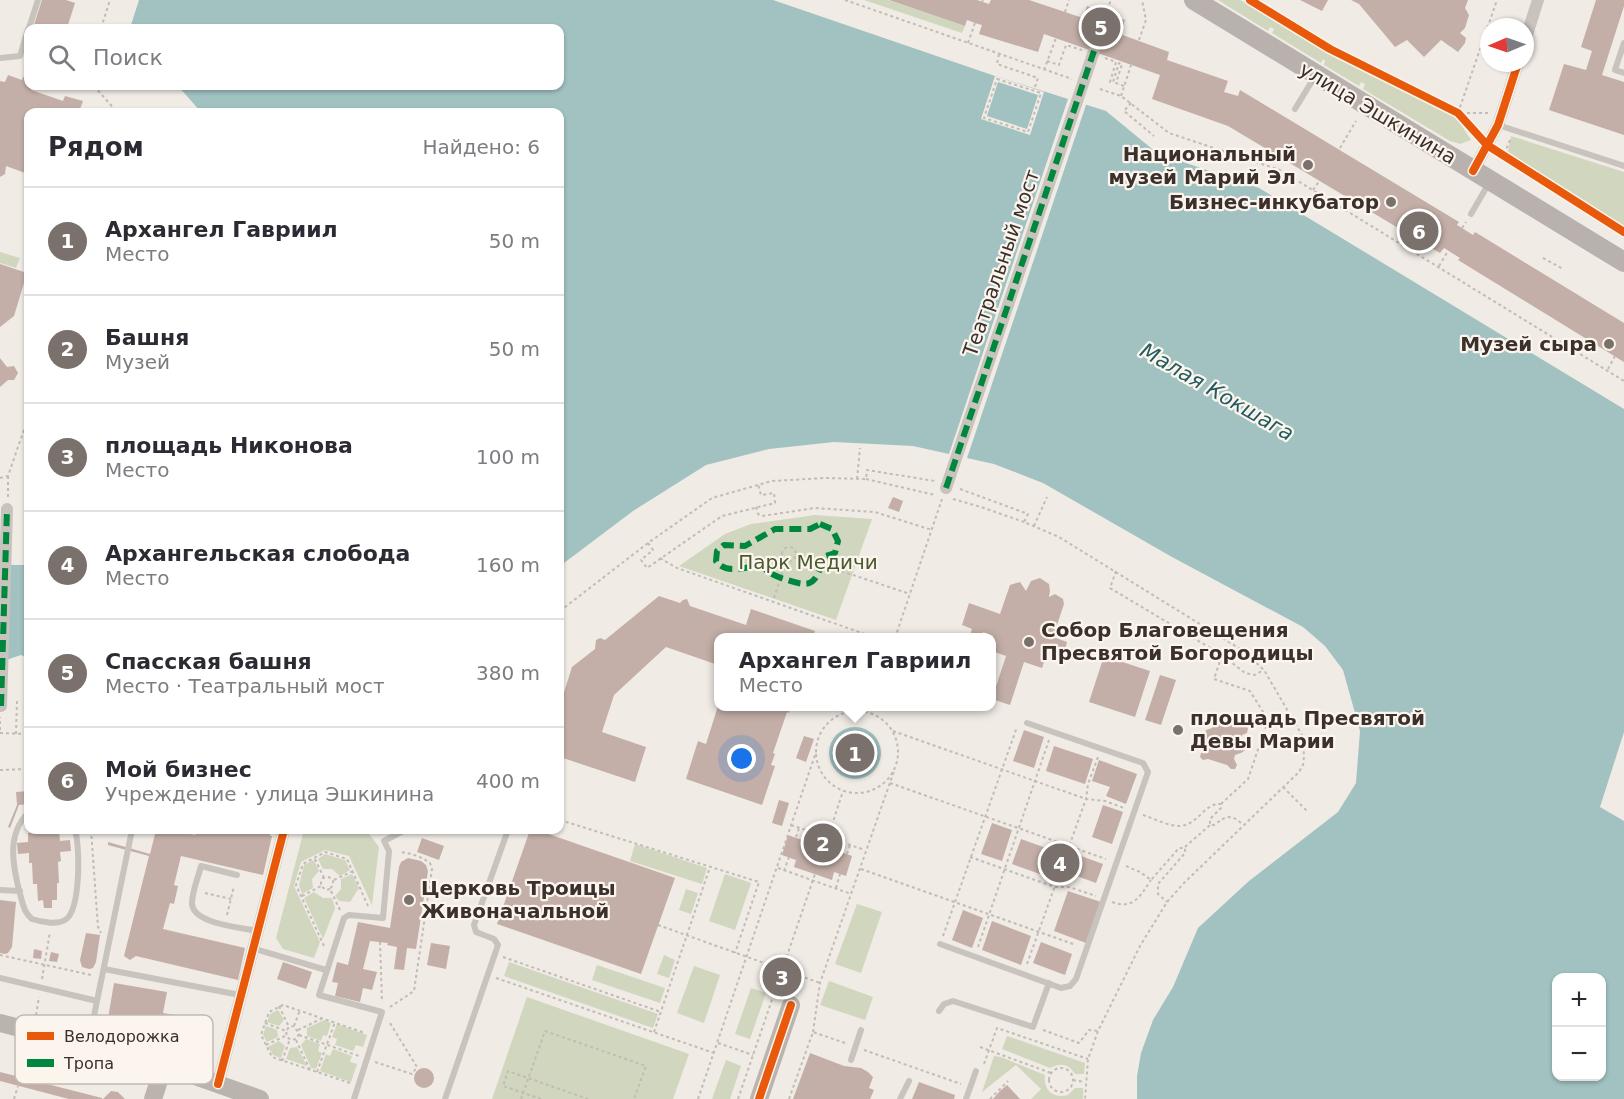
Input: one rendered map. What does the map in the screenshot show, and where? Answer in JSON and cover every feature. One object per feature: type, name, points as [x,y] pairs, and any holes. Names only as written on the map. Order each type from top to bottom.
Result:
[{"type":"main road","name":"улица Эшкинина","points":[[1194,0],[1624,262]]},
{"type":"main road","points":[[759,1099],[791,1005]]},
{"type":"main road","points":[[0,1023],[15,1027]]},
{"type":"main road","points":[[213,1082],[260,1099]]},
{"type":"main road","points":[[153,1099],[158,1084]]},
{"type":"street","points":[[1533,18],[1539,0]]},
{"type":"street","name":"Театральный мост","points":[[947,486],[1094,51]]},
{"type":"street","points":[[1473,171],[1498,125],[1515,72]]},
{"type":"street","points":[[1,706],[7,509]]},
{"type":"street","points":[[218,1084],[283,834]]},
{"type":"lane","points":[[31,24],[38,0]]},
{"type":"lane","points":[[1624,43],[1615,70],[1624,73]]},
{"type":"lane","points":[[0,58],[20,56],[24,44]]},
{"type":"lane","points":[[1295,109],[1315,75]]},
{"type":"lane","points":[[1498,125],[1624,166]]},
{"type":"lane","points":[[1471,214],[1490,182]]},
{"type":"lane","points":[[940,944],[1061,988],[1074,984],[1148,772],[1146,765],[1027,723]]},
{"type":"lane","points":[[24,818],[13,846],[13,866],[28,916],[38,921],[66,920],[74,905],[78,878],[75,834]]},
{"type":"lane","points":[[94,1015],[131,834]]},
{"type":"lane","points":[[354,1099],[382,1011],[319,995],[344,918],[350,915],[382,918],[389,851],[384,841],[397,834]]},
{"type":"lane","points":[[445,1099],[495,954],[497,941],[476,933],[474,925],[507,834]]},
{"type":"lane","points":[[237,875],[201,866],[192,902],[196,915],[202,919],[256,931]]},
{"type":"lane","points":[[0,890],[20,891]]},
{"type":"lane","points":[[252,948],[326,970]]},
{"type":"lane","points":[[104,969],[240,995]]},
{"type":"lane","points":[[0,978],[97,1001]]},
{"type":"lane","points":[[939,1011],[944,1004],[952,1001],[1033,1027],[1049,983]]},
{"type":"lane","points":[[851,1059],[861,1030]]},
{"type":"lane","points":[[966,1099],[976,1071]]},
{"type":"lane","points":[[900,1099],[909,1080]]},
{"type":"path","points":[[102,24],[110,0]]},
{"type":"path","points":[[845,0],[1063,77]]},
{"type":"path","points":[[1065,12],[1069,0]]},
{"type":"path","points":[[1107,10],[1111,0]]},
{"type":"path","points":[[1139,40],[1146,20],[1142,0]]},
{"type":"path","points":[[1250,0],[1330,49],[1458,113],[1465,121]]},
{"type":"path","points":[[1458,113],[1497,0]]},
{"type":"path","points":[[968,43],[975,22]]},
{"type":"path","points":[[1044,70],[1056,38]]},
{"type":"path","points":[[1047,62],[1059,65],[1066,45]]},
{"type":"path","points":[[999,54],[997,64],[1038,78],[1033,91]]},
{"type":"path","points":[[1116,62],[1110,82],[1113,82],[1119,63],[1122,64],[1116,83],[1124,86]]},
{"type":"path","points":[[1120,96],[1131,65]]},
{"type":"path","points":[[997,79],[1033,91],[1041,93],[1028,132],[984,118],[997,79]]},
{"type":"path","points":[[1100,88],[1120,96],[1169,133],[1280,170],[1624,381]]},
{"type":"path","points":[[98,90],[113,108]]},
{"type":"path","points":[[1131,104],[1124,111],[1154,136]]},
{"type":"path","points":[[1458,113],[1488,113]]},
{"type":"path","points":[[1340,148],[1356,121]]},
{"type":"path","points":[[1487,145],[1624,232]]},
{"type":"path","points":[[1313,190],[1320,180]]},
{"type":"path","points":[[1438,267],[1448,251]]},
{"type":"path","points":[[1544,258],[1563,269]]},
{"type":"path","points":[[1607,370],[1616,356]]},
{"type":"path","points":[[8,484],[8,476],[24,429]]},
{"type":"path","points":[[857,479],[860,448]]},
{"type":"path","points":[[866,480],[867,470],[947,486],[1028,514],[1024,522]]},
{"type":"path","points":[[0,478],[8,476]]},
{"type":"path","points":[[564,608],[648,543],[712,498],[772,481],[857,479],[896,485]]},
{"type":"path","points":[[648,543],[653,550],[641,560],[647,568],[722,516],[775,503],[774,493],[761,495],[758,484]]},
{"type":"path","points":[[897,633],[947,486]]},
{"type":"path","points":[[1034,526],[1047,496]]},
{"type":"path","points":[[756,507],[758,514],[764,516],[815,508],[875,512],[932,530]]},
{"type":"path","points":[[981,507],[1059,537],[1242,650],[1264,670],[1303,737],[1305,748],[1303,765],[1167,902],[1140,946],[1098,1031],[1088,1059],[1085,1099]]},
{"type":"path","points":[[785,547],[791,547],[796,556],[792,561],[786,561],[781,551],[785,547]]},
{"type":"path","points":[[796,556],[910,594]]},
{"type":"path","points":[[660,558],[677,568],[862,633]]},
{"type":"path","points":[[774,598],[786,561]]},
{"type":"path","points":[[1116,571],[1110,588],[1222,654],[1245,673],[1255,675],[1264,670]]},
{"type":"path","points":[[893,731],[1086,799],[1105,801],[1172,825],[1184,825],[1194,822],[1213,805],[1221,804],[1248,779],[1268,720],[1250,691],[1214,679],[1222,654]]},
{"type":"path","points":[[16,734],[17,700]]},
{"type":"path","points":[[699,1099],[816,752],[818,738],[822,729],[834,717],[852,711]]},
{"type":"path","points":[[789,1099],[813,1032],[820,983],[898,759],[898,746],[893,731],[883,720],[870,712],[864,711]]},
{"type":"path","points":[[940,944],[1017,728],[1022,723],[1027,723]]},
{"type":"path","points":[[975,957],[1052,731]]},
{"type":"path","points":[[0,733],[24,734]]},
{"type":"path","points":[[1024,974],[1086,799],[1088,784],[1101,748]]},
{"type":"path","points":[[816,752],[819,767],[825,778],[843,791],[861,793],[878,788],[894,771]]},
{"type":"path","points":[[0,770],[24,769]]},
{"type":"path","points":[[890,783],[1117,863],[1140,872],[1151,880]]},
{"type":"path","points":[[1283,787],[1307,811]]},
{"type":"path","points":[[827,838],[843,791]]},
{"type":"path","points":[[1210,825],[1210,819],[1220,810],[1221,804]]},
{"type":"path","points":[[1167,902],[1158,894],[1158,884],[1185,853],[1185,848],[1210,825],[1214,825],[1224,816],[1234,818],[1243,826]]},
{"type":"path","points":[[564,821],[759,882],[735,953]]},
{"type":"path","points":[[791,825],[867,850]]},
{"type":"path","points":[[796,837],[799,828]]},
{"type":"path","points":[[92,834],[98,928],[101,933],[110,935]]},
{"type":"path","points":[[847,854],[850,845]]},
{"type":"path","points":[[970,857],[1055,887],[1069,887],[1120,905],[1133,903],[1179,848],[1185,848]]},
{"type":"path","points":[[382,1011],[414,991],[432,869],[430,862],[411,853],[389,851]]},
{"type":"path","points":[[330,959],[296,885],[303,864],[325,852],[347,859],[373,917]]},
{"type":"path","points":[[784,871],[789,857]]},
{"type":"path","points":[[314,858],[324,878]]},
{"type":"path","points":[[654,1032],[710,867]]},
{"type":"path","points":[[777,868],[851,894]]},
{"type":"path","points":[[860,869],[1087,949]]},
{"type":"path","points":[[333,881],[353,871]]},
{"type":"path","points":[[738,1099],[815,874]]},
{"type":"path","points":[[836,888],[840,874]]},
{"type":"path","points":[[225,924],[237,875]]},
{"type":"path","points":[[324,878],[329,877],[333,881]]},
{"type":"path","points":[[321,886],[324,878]]},
{"type":"path","points":[[330,889],[333,881]]},
{"type":"path","points":[[301,896],[321,886]]},
{"type":"path","points":[[321,886],[326,890],[330,889]]},
{"type":"path","points":[[330,889],[344,918]]},
{"type":"path","points":[[195,891],[231,899]]},
{"type":"path","points":[[35,1015],[52,922]]},
{"type":"path","points":[[658,926],[820,983]]},
{"type":"path","points":[[495,954],[661,1012]]},
{"type":"path","points":[[0,955],[102,977]]},
{"type":"path","points":[[488,975],[714,1053]]},
{"type":"path","points":[[358,1086],[272,1057],[261,1035],[268,1012],[283,1005],[375,1036]]},
{"type":"path","points":[[279,1006],[289,1027]]},
{"type":"path","points":[[294,1026],[300,1010]]},
{"type":"path","points":[[298,1030],[323,1018]]},
{"type":"path","points":[[317,1072],[335,1022]]},
{"type":"path","points":[[265,1023],[286,1031]]},
{"type":"path","points":[[286,1036],[289,1027],[294,1026]]},
{"type":"path","points":[[294,1026],[299,1035]]},
{"type":"path","points":[[1033,1027],[1079,1042],[1089,1030],[1098,1031]]},
{"type":"path","points":[[997,1028],[1088,1059]]},
{"type":"path","points":[[521,1099],[545,1031],[646,1066],[634,1099]]},
{"type":"path","points":[[813,1032],[970,1088]]},
{"type":"path","points":[[299,1035],[412,1074]]},
{"type":"path","points":[[286,1036],[295,1039],[299,1035]]},
{"type":"path","points":[[266,1045],[286,1036]]},
{"type":"path","points":[[282,1061],[290,1039]]},
{"type":"path","points":[[295,1039],[310,1070]]},
{"type":"path","points":[[718,1043],[753,1055]]},
{"type":"path","points":[[980,1047],[1051,1073]]},
{"type":"path","points":[[1056,1069],[1066,1069],[1073,1080],[1072,1085],[1065,1091],[1056,1091],[1050,1084],[1051,1073],[1056,1069]]},
{"type":"path","points":[[541,1099],[503,1086],[508,1071],[588,1099]]},
{"type":"path","points":[[1073,1080],[1085,1082]]},
{"type":"path","points":[[990,1099],[1008,1081]]},
{"type":"path","points":[[14,1099],[18,1086]]},
{"type":"green space","points":[[864,0],[888,0],[965,26],[962,33]]},
{"type":"green space","points":[[1218,0],[1240,0],[1325,52],[1456,117],[1471,140],[1460,144],[1450,141],[1363,89],[1365,84],[1361,82],[1359,86],[1324,65],[1323,59],[1321,63],[1272,33],[1274,29],[1270,27],[1268,31]]},
{"type":"green space","points":[[1511,136],[1624,172],[1624,226],[1511,156],[1508,152]]},
{"type":"green space","points":[[0,252],[20,258],[16,268],[0,263]]},
{"type":"green space","name":"Парк Медичи","points":[[815,515],[872,519],[836,620],[679,566],[725,534],[751,524]]},
{"type":"green space","points":[[303,834],[369,834],[379,847],[372,905],[349,856],[325,850],[301,862],[294,886],[320,942],[314,958],[283,949],[276,938]]},
{"type":"green space","points":[[635,844],[707,868],[702,884],[630,861]]},
{"type":"green space","points":[[325,854],[345,860],[350,870],[340,876],[332,869],[323,869],[318,859]]},
{"type":"green space","points":[[314,860],[319,871],[312,879],[313,888],[302,894],[299,885],[304,865]]},
{"type":"green space","points":[[352,874],[359,888],[350,902],[339,901],[335,896],[341,889],[341,879]]},
{"type":"green space","points":[[725,874],[751,883],[735,930],[709,921]]},
{"type":"green space","points":[[686,889],[698,893],[691,914],[679,910]]},
{"type":"green space","points":[[314,892],[323,898],[332,898],[335,908],[323,939],[304,898]]},
{"type":"green space","points":[[857,904],[882,912],[861,973],[835,964]]},
{"type":"green space","points":[[664,955],[675,960],[669,978],[657,974]]},
{"type":"green space","points":[[509,962],[658,1014],[653,1028],[504,976]]},
{"type":"green space","points":[[597,965],[665,988],[660,1003],[592,980]]},
{"type":"green space","points":[[694,966],[720,975],[704,1023],[677,1013]]},
{"type":"green space","points":[[829,981],[873,997],[865,1020],[820,1005]]},
{"type":"green space","points":[[751,988],[766,993],[750,1039],[735,1034]]},
{"type":"green space","points":[[527,997],[689,1054],[673,1099],[492,1099]]},
{"type":"green space","points":[[278,1010],[284,1020],[279,1026],[267,1022],[270,1014]]},
{"type":"green space","points":[[324,1020],[331,1023],[327,1036],[323,1035],[321,1041],[307,1036],[307,1028]]},
{"type":"green space","points":[[337,1024],[367,1035],[363,1047],[356,1045],[353,1051],[335,1045],[337,1039],[332,1037]]},
{"type":"green space","points":[[266,1026],[277,1030],[278,1037],[267,1042],[263,1035]]},
{"type":"green space","points":[[1007,1036],[1085,1063],[1084,1074],[1075,1074],[1064,1065],[1050,1068],[1002,1049]]},
{"type":"green space","points":[[306,1039],[320,1044],[318,1051],[322,1053],[316,1069],[311,1068],[301,1045]]},
{"type":"green space","points":[[279,1041],[285,1046],[281,1058],[273,1055],[268,1047]]},
{"type":"green space","points":[[297,1047],[307,1066],[286,1059],[290,1048]]},
{"type":"green space","points":[[333,1049],[352,1056],[350,1062],[357,1064],[351,1082],[320,1071],[326,1054],[330,1056]]},
{"type":"green space","points":[[994,1056],[1045,1075],[1047,1089],[1058,1096],[1068,1095],[1075,1088],[1083,1088],[1083,1099],[1031,1099],[1041,1089],[1016,1065],[982,1092]]},
{"type":"green space","points":[[726,1060],[741,1066],[730,1099],[712,1099]]},
{"type":"water","name":"Малая Кокшага","points":[[139,0],[773,0],[995,76],[1106,111],[1157,153],[1259,188],[1624,409],[1624,732],[1600,807],[1624,821],[1624,1099],[1137,1099],[1137,1076],[1141,1053],[1153,1020],[1173,987],[1198,928],[1249,881],[1338,812],[1356,783],[1360,731],[1343,670],[1325,646],[1303,627],[1172,557],[1043,483],[994,464],[913,446],[834,442],[769,449],[706,465],[633,511],[564,563],[564,108],[197,108],[182,90],[564,90],[564,24],[131,24]]},
{"type":"water","points":[[0,565],[24,565],[24,656],[21,655],[0,662]]},
{"type":"water","points":[[850,727],[860,727],[874,734],[881,753],[874,772],[860,779],[850,779],[840,775],[833,768],[829,758],[829,748],[833,738],[840,731]]},
{"type":"pier","points":[[995,76],[1044,92],[1030,135],[981,119]],"holes":[[[998,82],[1038,95],[1027,129],[987,116]]]},
{"type":"pier","points":[[1069,96],[1087,102],[966,461],[948,457]]},
{"type":"building","points":[[42,0],[66,0],[75,3],[68,24],[34,24]]},
{"type":"building","points":[[889,0],[977,0],[989,4],[991,0],[1029,0],[1083,18],[1087,6],[1100,11],[1101,8],[1112,12],[1111,15],[1125,20],[1120,34],[1169,52],[1167,60],[1228,81],[1224,92],[1238,96],[1240,90],[1459,222],[1457,225],[1473,235],[1475,232],[1624,323],[1624,362],[1458,260],[1460,258],[1444,248],[1440,253],[1228,126],[1152,99],[1160,75],[1044,34],[1038,52],[979,34],[982,25],[967,20],[965,26]]},
{"type":"building","points":[[1300,0],[1328,0],[1322,11]]},
{"type":"building","points":[[1351,0],[1468,0],[1465,8],[1469,15],[1465,28],[1460,33],[1466,38],[1465,43],[1458,52],[1441,40],[1424,57],[1407,40],[1395,47],[1359,4]]},
{"type":"building","points":[[1596,0],[1624,0],[1602,75],[1624,82],[1624,135],[1549,110],[1564,64],[1586,70],[1592,51],[1581,47]]},
{"type":"building","points":[[8,75],[22,80],[24,77],[24,90],[31,90],[63,101],[65,96],[83,101],[80,108],[24,108],[24,173],[6,166],[5,174],[0,177],[0,81],[5,82]]},
{"type":"building","points":[[0,264],[24,272],[24,283],[14,316],[0,327]]},
{"type":"building","points":[[0,358],[7,367],[14,366],[18,373],[14,380],[8,380],[0,387]]},
{"type":"building","points":[[893,497],[903,501],[899,512],[888,508]]},
{"type":"building","name":"Собор Благовещения Пресвятой Богородицы","points":[[1040,578],[1049,584],[1049,597],[1055,594],[1063,599],[1064,604],[1053,637],[1067,642],[1064,653],[1049,648],[1042,668],[1024,662],[1010,705],[996,700],[996,687],[1006,656],[996,652],[996,633],[971,633],[972,629],[962,625],[969,603],[1000,614],[1010,585],[1020,582],[1026,591],[1031,581]]},
{"type":"building","points":[[659,596],[680,603],[687,599],[690,606],[746,625],[751,609],[815,631],[814,633],[714,633],[714,664],[666,647],[614,695],[602,732],[646,747],[635,782],[564,758],[564,692],[572,667],[595,649],[596,640],[600,638],[605,640]]},
{"type":"building","points":[[1104,656],[1150,671],[1135,717],[1089,702]]},
{"type":"building","points":[[1160,675],[1176,680],[1161,725],[1145,720]]},
{"type":"building","points":[[716,711],[790,711],[787,712],[773,753],[775,754],[771,765],[775,766],[762,805],[686,779],[698,741],[706,744]]},
{"type":"building","points":[[1213,718],[1248,728],[1247,733],[1242,735],[1240,740],[1245,750],[1235,755],[1237,765],[1235,769],[1208,759],[1203,760],[1200,757],[1206,749],[1202,744],[1206,730],[1213,726],[1211,722]]},
{"type":"building","points":[[1024,730],[1044,737],[1034,768],[1013,761]]},
{"type":"building","points":[[804,736],[814,739],[806,762],[796,758]]},
{"type":"building","points":[[1054,746],[1093,759],[1085,784],[1046,771]]},
{"type":"building","points":[[1099,760],[1137,774],[1126,804],[1106,796],[1110,787],[1092,781]]},
{"type":"building","points":[[24,791],[24,804],[19,805],[10,828],[8,827],[17,805],[16,792]]},
{"type":"building","points":[[779,800],[789,803],[782,826],[772,823]]},
{"type":"building","points":[[1103,805],[1123,812],[1112,844],[1092,837]]},
{"type":"building","points":[[992,823],[1012,830],[1002,861],[981,854]]},
{"type":"building","points":[[805,831],[844,844],[841,852],[852,856],[846,876],[834,872],[832,880],[794,867],[796,860],[782,855],[788,835],[802,840]]},
{"type":"building","points":[[28,834],[59,834],[60,841],[70,840],[71,851],[60,852],[57,900],[52,900],[52,908],[44,908],[43,900],[38,901],[37,884],[33,884],[29,853],[18,854],[17,843],[28,842]]},
{"type":"building","points":[[155,834],[270,834],[272,836],[263,875],[181,856],[174,885],[178,886],[174,904],[170,903],[163,929],[245,948],[238,980],[136,956],[130,960],[124,956],[149,856],[108,845],[108,842],[150,854]]},
{"type":"building","points":[[529,834],[548,834],[675,878],[641,974],[497,924]]},
{"type":"building","points":[[422,838],[444,846],[439,860],[417,852]]},
{"type":"building","points":[[1021,839],[1060,853],[1051,878],[1012,864]]},
{"type":"building","points":[[1070,852],[1103,864],[1096,883],[1063,871]]},
{"type":"building","points":[[408,858],[421,861],[426,865],[428,871],[416,949],[407,948],[404,970],[394,969],[397,947],[387,945],[388,943],[370,941],[363,969],[377,972],[372,990],[363,988],[360,1002],[335,996],[338,983],[332,982],[337,962],[348,965],[358,922],[390,928],[399,867],[401,862]]},
{"type":"building","points":[[1068,891],[1101,902],[1086,943],[1054,931]]},
{"type":"building","points":[[0,900],[16,902],[12,947],[5,954],[0,953]]},
{"type":"building","points":[[963,910],[983,918],[972,948],[952,940]]},
{"type":"building","points":[[992,921],[1031,936],[1021,965],[982,950]]},
{"type":"building","points":[[86,933],[100,935],[96,962],[93,968],[89,969],[82,967],[80,960]]},
{"type":"building","points":[[1041,942],[1072,954],[1065,975],[1033,963]]},
{"type":"building","points":[[431,943],[450,946],[446,969],[427,965]]},
{"type":"building","points":[[34,949],[42,951],[41,959],[33,958]]},
{"type":"building","points":[[51,952],[59,954],[57,962],[49,961]]},
{"type":"building","points":[[283,962],[312,972],[306,989],[277,979]]},
{"type":"building","points":[[114,983],[167,992],[163,1013],[176,1015],[109,1015]]},
{"type":"building","points":[[810,1053],[868,1072],[873,1077],[869,1088],[874,1090],[870,1099],[793,1099]]},
{"type":"building","points":[[424,1068],[431,1071],[434,1078],[431,1085],[424,1088],[417,1085],[414,1078],[417,1071]]},
{"type":"building","points":[[0,1072],[15,1076],[15,1084],[47,1084],[102,1099],[69,1099],[0,1081]]},
{"type":"building","points":[[919,1082],[955,1095],[954,1099],[912,1099]]},
{"type":"building","points":[[1007,1085],[1020,1099],[993,1099],[1000,1091]]},
{"type":"building","points":[[111,1091],[118,1092],[125,1099],[103,1099]]},
{"type":"marked path","points":[[946,488],[1094,51]]},
{"type":"marked path","points":[[1,706],[7,509]]},
{"type":"marked path","points":[[820,524],[832,529],[838,541],[835,553],[826,556],[816,578],[808,583],[803,584],[781,578],[763,567],[731,569],[725,568],[716,561],[717,551],[724,545],[745,546],[775,529],[810,529],[820,524]]},
{"type":"cycle path","points":[[1250,0],[1330,49],[1458,113],[1487,145],[1624,232]]},
{"type":"cycle path","points":[[1473,171],[1498,125],[1515,72]]},
{"type":"cycle path","points":[[218,1084],[283,834]]},
{"type":"cycle path","points":[[759,1099],[791,1005]]},
{"type":"place","name":"Спасская башня","points":[[1101,27]]},
{"type":"place","name":"Национальный музей Марий Эл","points":[[1308,165]]},
{"type":"place","name":"Бизнес-инкубатор","points":[[1391,202]]},
{"type":"place","name":"Мой бизнес","points":[[1419,231]]},
{"type":"place","name":"Музей сыра","points":[[1609,344]]},
{"type":"place","name":"Собор Благовещения Пресвятой Богородицы","points":[[1029,642]]},
{"type":"place","name":"площадь Пресвятой Девы Марии","points":[[1178,730]]},
{"type":"place","name":"Архангел Гавриил","points":[[855,753]]},
{"type":"place","name":"Башня","points":[[823,843]]},
{"type":"place","name":"Архангельская слобода","points":[[1060,863]]},
{"type":"place","name":"Церковь Троицы Живоначальной","points":[[409,900]]},
{"type":"place","name":"площадь Никонова","points":[[782,977]]}]
